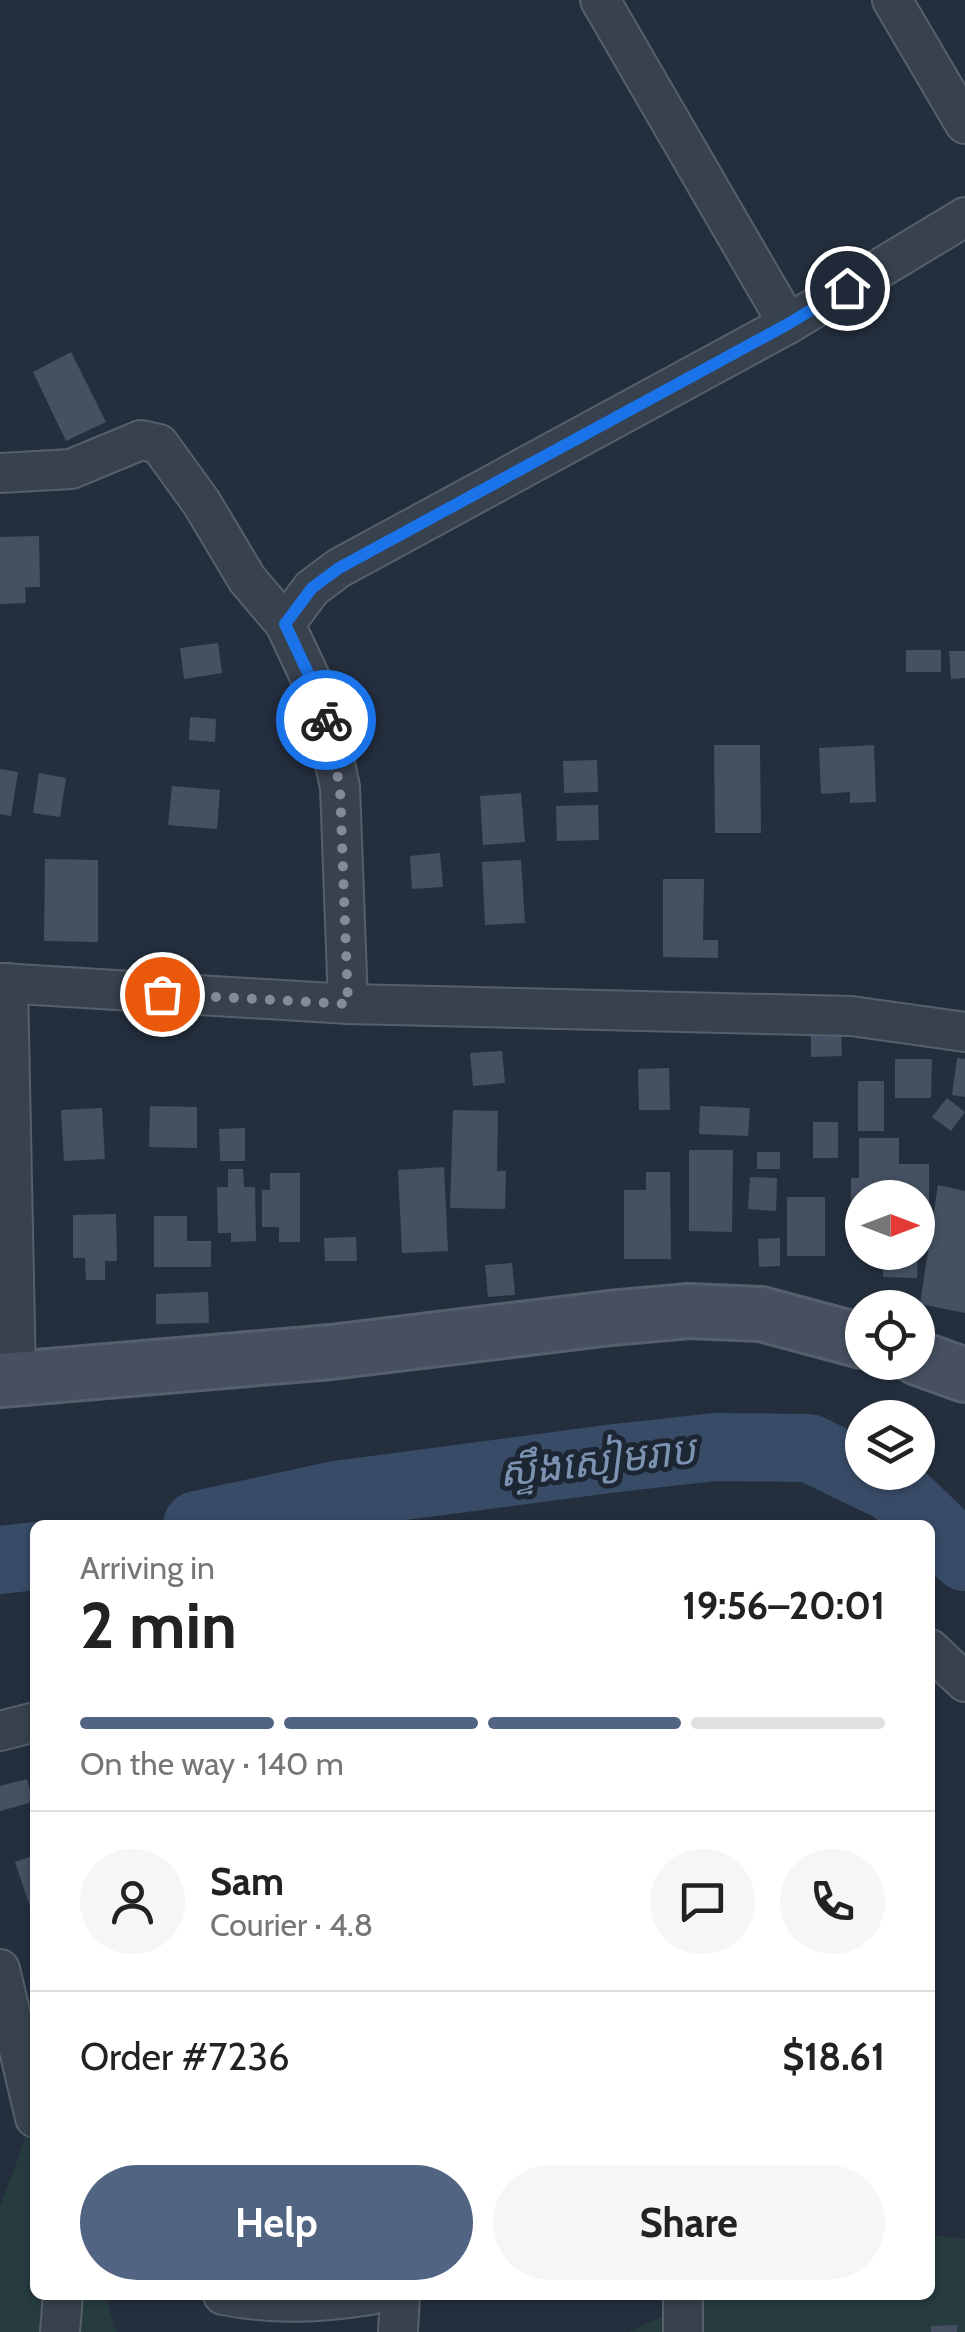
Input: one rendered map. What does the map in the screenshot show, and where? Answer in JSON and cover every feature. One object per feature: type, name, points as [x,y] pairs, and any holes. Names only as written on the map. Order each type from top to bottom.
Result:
[{"type":"street","points":[[600,0],[788,324]]},
{"type":"street","points":[[892,0],[965,124]]},
{"type":"street","points":[[285,624],[312,588],[339,568],[788,324],[965,217]]},
{"type":"street","points":[[0,472],[71,469],[140,440],[159,444],[201,502],[246,579],[285,624],[322,703],[340,788],[348,1004]]},
{"type":"street","points":[[845,1336],[761,1314],[689,1312],[331,1352],[8,1380],[4,983],[348,1004],[851,1016],[965,1032]]},
{"type":"street","points":[[935,1363],[965,1373]]},
{"type":"street","points":[[935,1654],[965,1682]]},
{"type":"street","points":[[0,1732],[30,1723]]},
{"type":"street","points":[[0,1969],[30,2097]]},
{"type":"street","points":[[60,2332],[63,2300]]},
{"type":"street","points":[[251,2300],[326,2300]]},
{"type":"street","points":[[398,2332],[400,2300]]},
{"type":"street","points":[[683,2300],[683,2332]]},
{"type":"green space","points":[[30,2125],[30,2300],[106,2300],[116,2332],[0,2332],[0,2207]]},
{"type":"green space","points":[[935,2236],[965,2239],[965,2332],[628,2332],[699,2300],[935,2300]]},
{"type":"building","points":[[71,352],[106,422],[66,441],[33,372]]},
{"type":"building","points":[[39,536],[40,587],[25,587],[26,603],[0,604],[0,537]]},
{"type":"building","points":[[218,643],[222,673],[184,679],[180,648]]},
{"type":"building","points":[[906,650],[941,650],[941,672],[906,672]]},
{"type":"building","points":[[949,651],[965,651],[965,678],[951,679]]},
{"type":"building","points":[[190,717],[216,719],[215,742],[189,740]]},
{"type":"building","points":[[714,745],[760,745],[761,833],[715,833]]},
{"type":"building","points":[[874,745],[876,802],[850,803],[850,792],[821,794],[819,748]]},
{"type":"building","points":[[597,760],[598,792],[564,793],[563,761]]},
{"type":"building","points":[[0,769],[18,772],[11,816],[0,814]]},
{"type":"building","points":[[39,773],[66,778],[60,817],[33,813]]},
{"type":"building","points":[[172,786],[220,790],[217,829],[168,825]]},
{"type":"building","points":[[521,793],[525,842],[483,845],[480,796]]},
{"type":"building","points":[[598,805],[599,840],[557,841],[556,806]]},
{"type":"building","points":[[440,853],[443,887],[412,889],[410,856]]},
{"type":"building","points":[[45,859],[98,860],[98,942],[44,941]]},
{"type":"building","points":[[521,860],[525,923],[485,925],[482,862]]},
{"type":"building","points":[[663,879],[704,879],[703,940],[718,940],[718,958],[663,957]]},
{"type":"building","points":[[811,1027],[841,1027],[842,1056],[811,1057]]},
{"type":"building","points":[[502,1051],[505,1083],[473,1086],[470,1053]]},
{"type":"building","points":[[957,1058],[965,1059],[965,1097],[952,1095]]},
{"type":"building","points":[[895,1059],[932,1059],[931,1098],[895,1098]]},
{"type":"building","points":[[669,1068],[670,1110],[639,1110],[638,1069]]},
{"type":"building","points":[[858,1081],[884,1081],[884,1131],[858,1131]]},
{"type":"building","points":[[947,1098],[965,1112],[951,1131],[932,1117]]},
{"type":"building","points":[[150,1106],[197,1107],[197,1148],[149,1147]]},
{"type":"building","points":[[700,1106],[750,1108],[748,1136],[699,1134]]},
{"type":"building","points":[[102,1108],[105,1159],[64,1161],[61,1110]]},
{"type":"building","points":[[453,1110],[498,1111],[497,1171],[506,1171],[505,1209],[450,1208]]},
{"type":"building","points":[[813,1122],[838,1122],[838,1158],[813,1158]]},
{"type":"building","points":[[245,1128],[245,1161],[220,1161],[219,1129]]},
{"type":"building","points":[[859,1138],[899,1138],[899,1164],[929,1164],[929,1180],[851,1180],[859,1178]]},
{"type":"building","points":[[689,1150],[733,1150],[732,1232],[689,1231]]},
{"type":"building","points":[[757,1152],[780,1152],[780,1169],[757,1169]]},
{"type":"building","points":[[444,1167],[448,1251],[402,1253],[398,1170]]},
{"type":"building","points":[[228,1169],[243,1169],[244,1187],[255,1187],[256,1241],[231,1242],[231,1233],[218,1233],[217,1187],[228,1187]]},
{"type":"building","points":[[646,1172],[670,1172],[671,1259],[624,1259],[624,1190],[646,1190]]},
{"type":"building","points":[[270,1173],[300,1173],[300,1242],[279,1242],[279,1227],[262,1227],[262,1190],[270,1190]]},
{"type":"building","points":[[750,1177],[777,1178],[776,1211],[748,1209]]},
{"type":"building","points":[[938,1185],[965,1191],[965,1313],[935,1307],[935,1290],[922,1290],[925,1270],[935,1270]]},
{"type":"building","points":[[787,1197],[825,1197],[825,1256],[787,1256]]},
{"type":"building","points":[[116,1214],[117,1261],[105,1261],[105,1280],[86,1280],[85,1258],[73,1258],[73,1215]]},
{"type":"building","points":[[154,1216],[187,1216],[187,1241],[211,1241],[211,1267],[154,1267]]},
{"type":"building","points":[[356,1237],[357,1261],[325,1261],[324,1238]]},
{"type":"building","points":[[780,1238],[780,1266],[759,1267],[758,1239]]},
{"type":"building","points":[[512,1263],[515,1295],[488,1297],[485,1265]]},
{"type":"building","points":[[883,1270],[917,1270],[917,1278],[883,1277]]},
{"type":"building","points":[[208,1292],[209,1323],[156,1324],[156,1294]]},
{"type":"building","points":[[27,1779],[30,1803],[0,1811],[0,1786]]},
{"type":"building","points":[[30,1857],[30,1907],[15,1862]]},
{"type":"building","points":[[957,2325],[957,2332],[931,2332],[931,2326]]},
{"type":"waterway","name":"ស្ទឹងសៀមរាប","points":[[220,1520],[336,1495],[715,1447],[809,1448],[894,1489],[926,1520]]},
{"type":"waterway","name":"ស្ទឹងសៀមរាប","points":[[935,1528],[965,1557]]},
{"type":"waterway","name":"ស្ទឹងសៀមរាប","points":[[0,1560],[30,1557]]},
{"type":"way so far","points":[[162,994],[348,1004],[340,788],[326,720]]},
{"type":"route","points":[[326,720],[285,624],[312,588],[339,568],[440,510],[788,324],[847,288]]}]
